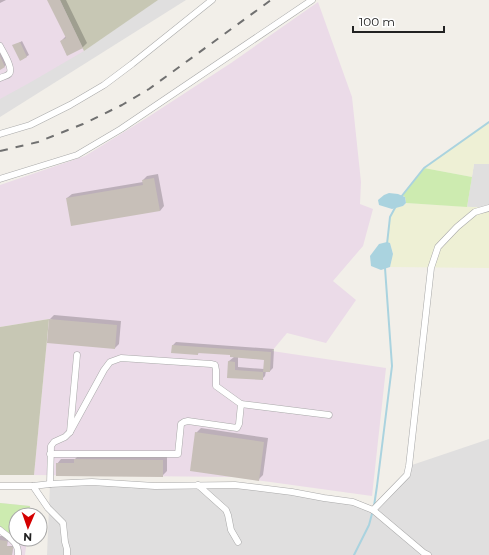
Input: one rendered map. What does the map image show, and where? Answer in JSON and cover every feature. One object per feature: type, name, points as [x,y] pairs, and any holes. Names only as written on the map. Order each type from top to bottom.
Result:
[{"type":"street","points":[[0,133],[30,125],[70,105],[104,85],[212,0]]},
{"type":"street","points":[[0,179],[77,155],[100,142],[128,125],[312,0]]},
{"type":"street","points":[[0,46],[11,70],[9,74],[0,78]]},
{"type":"street","points":[[373,510],[407,475],[410,466],[431,268],[438,247],[457,227],[476,212],[489,208]]},
{"type":"street","points":[[70,432],[77,355]]},
{"type":"street","points":[[50,484],[51,446],[54,442],[65,438],[70,432],[104,370],[110,362],[121,358],[215,365],[216,386],[241,404],[329,415]]},
{"type":"street","points":[[50,454],[178,454],[181,424],[188,421],[237,428],[239,424],[241,404]]},
{"type":"street","points":[[0,486],[33,486],[92,482],[155,486],[235,485],[279,490],[353,502],[373,510],[428,555]]},
{"type":"street","points":[[198,485],[226,510],[231,530],[238,542]]},
{"type":"street","points":[[33,486],[48,508],[63,523],[67,555]]},
{"type":"street","points":[[0,530],[17,546],[18,555]]},
{"type":"shaded area","points":[[0,0],[186,0],[0,117]]},
{"type":"shaded area","points":[[0,0],[60,0],[84,51],[0,99]]},
{"type":"shaded area","points":[[60,0],[158,0],[84,51]]},
{"type":"shaded area","points":[[318,2],[352,97],[361,182],[360,204],[373,209],[363,246],[333,281],[356,300],[326,343],[287,333],[272,351],[386,368],[372,496],[235,477],[34,475],[49,319],[0,327],[0,185],[85,156],[231,63]]},
{"type":"shaded area","points":[[489,122],[489,164],[474,164],[472,177],[424,168]]},
{"type":"shaded area","points":[[474,164],[489,164],[489,208],[467,207]]},
{"type":"shaded area","points":[[406,203],[489,208],[489,268],[390,267],[393,253],[390,243],[387,242],[390,217],[395,208],[403,206]]},
{"type":"shaded area","points":[[49,319],[34,475],[0,475],[0,327]]},
{"type":"shaded area","points":[[489,439],[489,555],[47,555],[50,484],[218,485],[353,502],[373,510],[407,475],[409,466]]},
{"type":"shaded area","points":[[0,503],[30,506],[8,507],[8,547],[26,547],[25,555],[0,555]]},
{"type":"green space","points":[[424,168],[472,177],[467,207],[406,203],[405,197],[402,195]]},
{"type":"green space","points":[[0,503],[30,506],[8,507],[8,532],[0,526]]},
{"type":"water","points":[[389,193],[398,194],[405,197],[406,203],[403,206],[392,209],[379,205],[378,200]]},
{"type":"water","points":[[387,242],[390,243],[393,254],[390,267],[381,270],[371,266],[370,256],[379,244]]},
{"type":"building","points":[[47,0],[60,0],[83,48],[67,56],[60,41],[66,38]]},
{"type":"building","points":[[20,42],[27,57],[20,61],[12,45]]},
{"type":"building","points":[[0,56],[5,67],[0,70]]},
{"type":"building","points":[[154,178],[160,211],[71,226],[66,198],[143,185],[142,180]]},
{"type":"building","points":[[49,319],[117,325],[115,349],[47,343]]},
{"type":"building","points":[[172,345],[271,352],[270,372],[263,372],[264,360],[230,357],[230,355],[171,353]]},
{"type":"building","points":[[228,361],[235,362],[235,370],[263,372],[263,380],[227,378]]},
{"type":"building","points":[[195,432],[264,442],[259,481],[190,471]]},
{"type":"building","points":[[74,459],[163,460],[163,477],[56,476],[56,463],[74,463]]},
{"type":"building","points":[[0,540],[7,541],[8,547],[13,547],[12,555],[0,555]]},
{"type":"waterway","points":[[401,197],[424,168],[489,122]]},
{"type":"waterway","points":[[387,244],[390,217],[396,206]]},
{"type":"waterway","points":[[374,506],[392,366],[385,268]]},
{"type":"waterway","points":[[354,555],[369,525],[373,510]]},
{"type":"railway","points":[[0,151],[38,142],[83,124],[122,105],[149,89],[271,0]]}]
